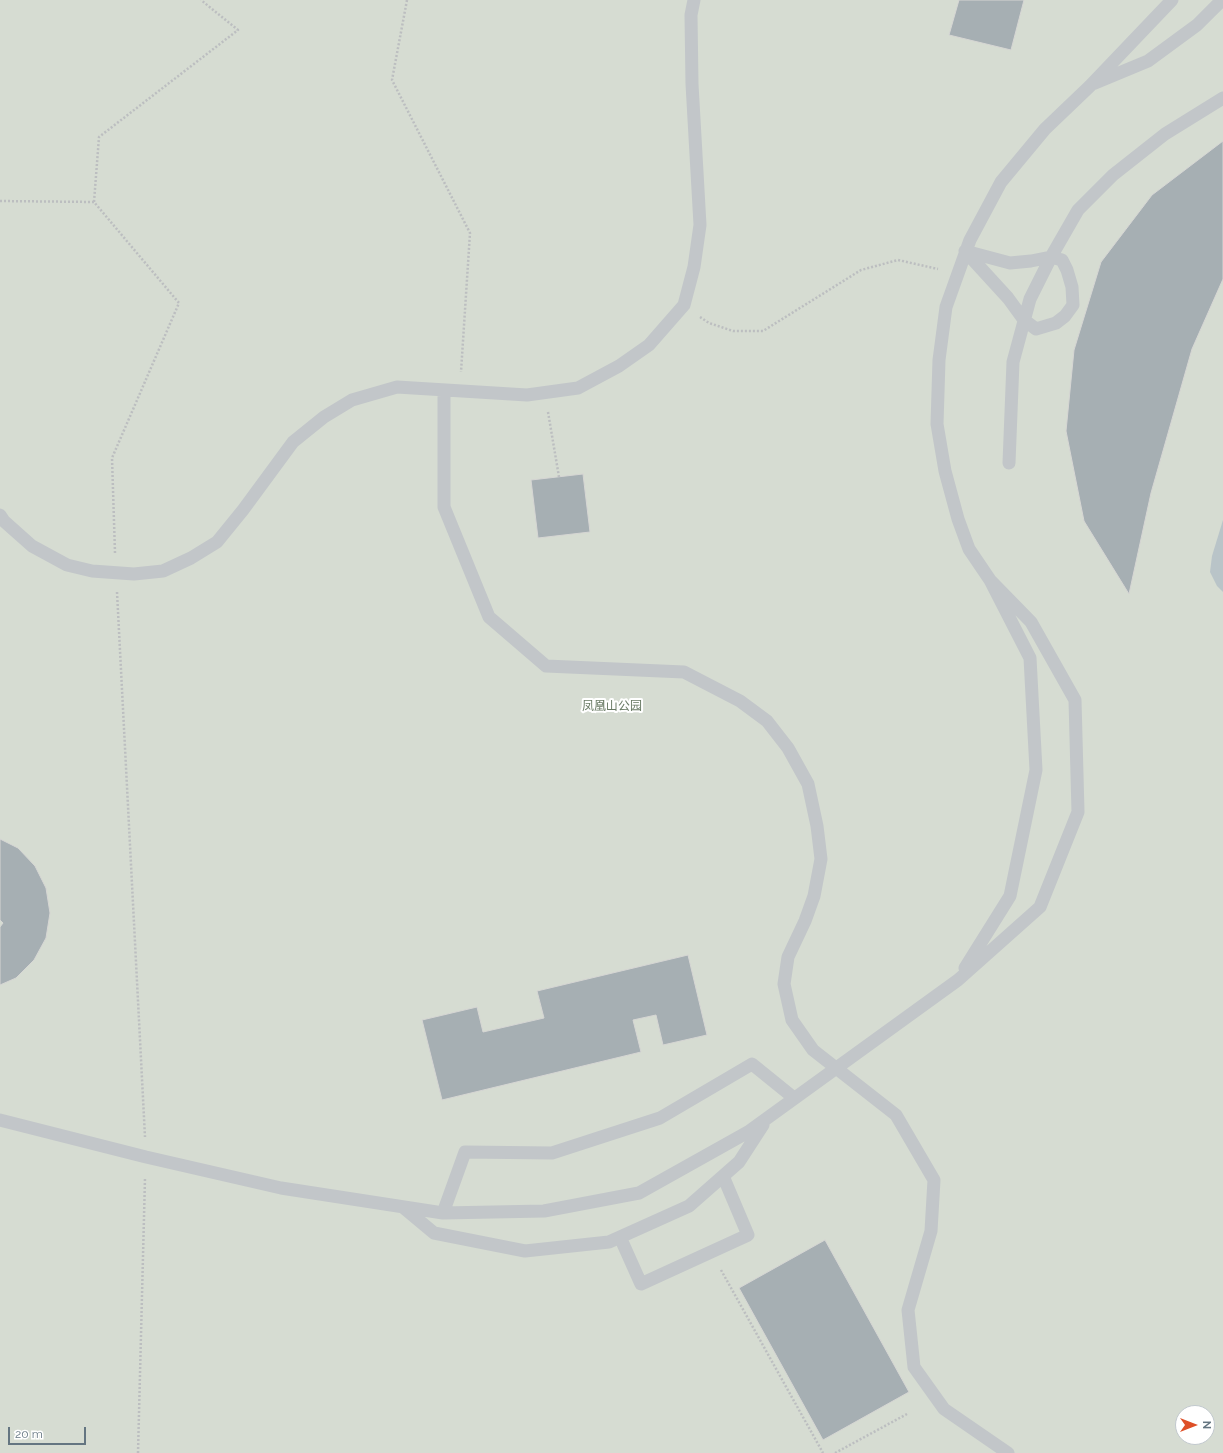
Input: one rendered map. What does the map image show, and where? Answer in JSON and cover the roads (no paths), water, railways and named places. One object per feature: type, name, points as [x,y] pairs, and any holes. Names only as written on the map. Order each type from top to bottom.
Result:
[{"type":"lane","points":[[0,515],[4,521],[32,546],[67,565],[92,571],[134,574],[163,571],[191,558],[217,542],[243,510],[293,442],[324,417],[352,400],[397,387],[527,396],[578,388],[619,366],[649,345],[684,305],[694,267],[700,225],[692,84],[691,15],[694,0]]},
{"type":"lane","points":[[958,980],[1010,896],[1036,770],[1030,658],[990,580],[969,549],[958,519],[945,471],[937,424],[939,360],[946,307],[965,251],[1001,182],[1045,129],[1090,86],[1172,0]]},
{"type":"lane","points":[[1090,86],[1148,61],[1197,25],[1222,0]]},
{"type":"lane","points":[[1009,463],[1013,362],[1024,320],[1030,299],[1051,257],[1078,210],[1113,175],[1165,134],[1223,98]]},
{"type":"lane","points":[[965,251],[1010,263],[1051,257],[1062,260],[1067,270],[1072,287],[1073,304],[1065,316],[1056,324],[1036,329],[1024,320],[1008,298],[965,251]]},
{"type":"lane","points":[[444,390],[444,507],[489,617],[546,666],[684,672],[733,697],[767,721],[788,748],[808,784],[817,826],[821,859],[814,896],[805,921],[788,957],[784,984],[792,1020],[813,1050],[896,1115],[934,1180],[931,1231],[908,1310],[914,1367],[944,1410],[1008,1453]]},
{"type":"lane","points":[[0,1120],[146,1157],[280,1188],[442,1214],[544,1211],[639,1193],[748,1132],[767,1119],[958,980],[1040,907],[1078,812],[1075,700],[1031,622],[990,580]]},
{"type":"lane","points":[[442,1214],[465,1152],[552,1153],[660,1118],[752,1064],[794,1098]]},
{"type":"lane","points":[[404,1208],[434,1233],[525,1251],[609,1242],[689,1206],[740,1162],[767,1119]]},
{"type":"lane","points":[[620,1237],[641,1284],[748,1235],[723,1176]]},
{"type":"park label","name":"凤凰山公园","points":[[612,706]]}]
